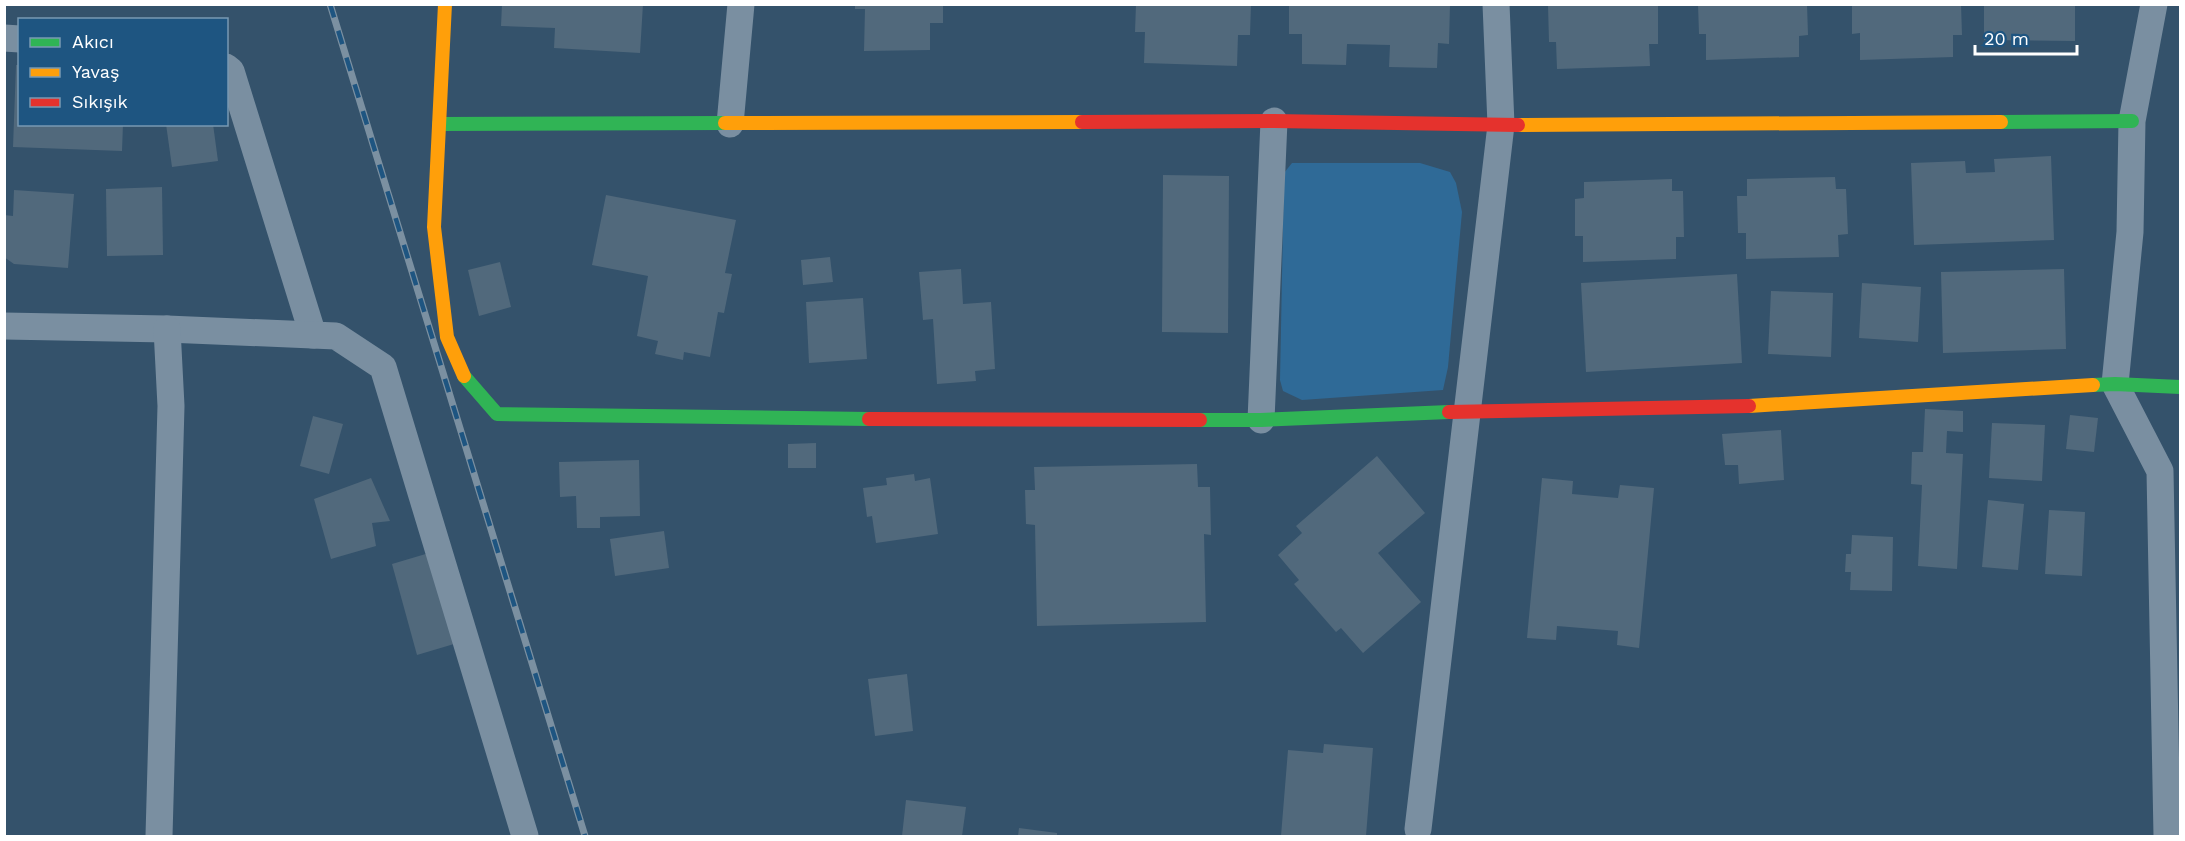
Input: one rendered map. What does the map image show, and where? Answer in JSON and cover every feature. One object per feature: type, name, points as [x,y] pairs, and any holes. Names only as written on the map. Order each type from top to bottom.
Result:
[{"type":"street","points":[[445,4],[434,227],[447,337],[464,376],[497,414],[933,420],[1261,420],[1466,411],[1713,408],[2115,384],[2181,387]]},
{"type":"street","points":[[730,124],[741,4]]},
{"type":"street","points":[[1418,829],[1501,124],[1496,4]]},
{"type":"street","points":[[2154,4],[2132,121],[2130,232],[2115,384],[2160,471],[2167,837]]},
{"type":"street","points":[[228,69],[231,71],[313,335]]},
{"type":"street","points":[[439,124],[1274,121],[1501,124],[2132,121]]},
{"type":"street","points":[[1261,420],[1274,121]]},
{"type":"street","points":[[4,326],[167,329],[336,336],[383,367],[525,837]]},
{"type":"street","points":[[159,837],[171,406],[167,329]]},
{"type":"shaded area","points":[[1292,163],[1420,163],[1450,172],[1456,183],[1462,212],[1448,367],[1443,390],[1302,400],[1283,391],[1280,380],[1284,173]]},
{"type":"building","points":[[502,4],[643,4],[640,53],[554,48],[555,28],[501,26]]},
{"type":"building","points":[[855,4],[943,4],[943,23],[930,23],[930,50],[864,51],[865,9],[855,9]]},
{"type":"building","points":[[1136,4],[1251,4],[1250,35],[1238,35],[1237,66],[1144,63],[1145,32],[1135,32]]},
{"type":"building","points":[[1658,4],[1658,44],[1649,44],[1650,66],[1557,69],[1556,42],[1549,42],[1548,5]]},
{"type":"building","points":[[1698,4],[1807,4],[1808,35],[1799,36],[1799,57],[1706,60],[1706,34],[1699,34]]},
{"type":"building","points":[[1852,4],[1961,4],[1962,35],[1953,35],[1953,57],[1860,60],[1860,33],[1852,34]]},
{"type":"building","points":[[1984,4],[2075,4],[2075,41],[1984,40]]},
{"type":"building","points":[[1289,5],[1450,5],[1449,44],[1438,43],[1437,68],[1389,67],[1390,45],[1347,44],[1346,65],[1302,64],[1302,34],[1289,34]]},
{"type":"building","points":[[16,65],[18,65],[18,126],[123,126],[122,151],[13,147]]},
{"type":"building","points":[[166,126],[213,126],[218,161],[172,167]]},
{"type":"building","points":[[2051,156],[2054,240],[1914,245],[1911,163],[1965,161],[1966,173],[1995,172],[1994,159]]},
{"type":"building","points":[[1163,175],[1229,176],[1228,333],[1162,332]]},
{"type":"building","points":[[1835,177],[1836,189],[1846,189],[1848,234],[1838,235],[1839,257],[1746,259],[1746,233],[1738,233],[1737,196],[1747,196],[1747,179]]},
{"type":"building","points":[[1672,179],[1672,191],[1683,191],[1684,237],[1676,237],[1676,259],[1583,262],[1583,236],[1575,236],[1575,199],[1584,198],[1584,182]]},
{"type":"building","points":[[162,187],[163,255],[107,256],[106,189]]},
{"type":"building","points":[[14,190],[74,194],[68,268],[14,264],[4,257],[4,215],[13,216]]},
{"type":"building","points":[[606,195],[736,220],[725,273],[732,274],[724,313],[718,312],[710,357],[684,352],[683,360],[655,354],[658,341],[637,336],[648,276],[592,265]]},
{"type":"building","points":[[830,257],[833,282],[803,285],[801,260]]},
{"type":"building","points":[[500,262],[511,307],[479,316],[468,270]]},
{"type":"building","points":[[961,269],[963,304],[991,302],[995,369],[975,371],[976,381],[937,384],[933,319],[923,320],[919,272]]},
{"type":"building","points":[[2064,269],[2066,349],[1943,353],[1941,272]]},
{"type":"building","points":[[1737,274],[1742,363],[1586,372],[1581,283]]},
{"type":"building","points":[[1862,283],[1921,287],[1918,342],[1859,338]]},
{"type":"building","points":[[1771,291],[1833,293],[1831,357],[1768,354]]},
{"type":"building","points":[[863,298],[867,359],[809,363],[806,302]]},
{"type":"building","points":[[1925,409],[1963,411],[1963,432],[1947,431],[1946,453],[1963,454],[1957,569],[1918,566],[1922,485],[1911,484],[1912,452],[1923,452]]},
{"type":"building","points":[[2070,415],[2098,418],[2094,452],[2066,449]]},
{"type":"building","points":[[313,416],[343,424],[329,474],[300,466]]},
{"type":"building","points":[[1992,423],[2045,425],[2042,481],[1989,478]]},
{"type":"building","points":[[1781,430],[1784,480],[1739,484],[1738,465],[1725,465],[1722,434]]},
{"type":"building","points":[[816,443],[816,468],[788,468],[788,444]]},
{"type":"building","points":[[1377,456],[1425,513],[1378,553],[1421,602],[1363,653],[1341,628],[1336,632],[1294,584],[1299,580],[1278,555],[1302,533],[1296,526]]},
{"type":"building","points":[[639,460],[640,516],[600,517],[600,528],[577,528],[576,496],[560,497],[559,462]]},
{"type":"building","points":[[1197,464],[1198,487],[1210,487],[1211,535],[1204,534],[1206,622],[1037,626],[1035,525],[1026,524],[1025,490],[1035,490],[1034,467]]},
{"type":"building","points":[[914,474],[915,481],[930,478],[938,534],[876,543],[872,516],[867,517],[863,488],[887,485],[886,478]]},
{"type":"building","points":[[371,478],[390,521],[372,523],[376,546],[331,559],[314,499]]},
{"type":"building","points":[[1542,478],[1573,481],[1572,494],[1618,498],[1620,485],[1654,488],[1639,648],[1617,645],[1618,631],[1557,626],[1556,640],[1527,638]]},
{"type":"building","points":[[1988,500],[2024,504],[2018,570],[1982,567]]},
{"type":"building","points":[[2049,510],[2085,512],[2082,576],[2045,574]]},
{"type":"building","points":[[664,531],[669,568],[615,576],[610,539]]},
{"type":"building","points":[[1852,535],[1893,537],[1892,591],[1850,590],[1851,572],[1845,572],[1846,554],[1851,554]]},
{"type":"building","points":[[429,553],[454,644],[417,655],[392,564]]},
{"type":"building","points":[[907,674],[913,731],[875,736],[868,679]]},
{"type":"building","points":[[1324,744],[1373,748],[1366,836],[1281,836],[1288,750],[1323,753]]},
{"type":"building","points":[[906,800],[966,807],[962,836],[902,836]]},
{"type":"building","points":[[1019,828],[1057,833],[1057,836],[1018,836]]},
{"type":"railway","points":[[330,4],[585,836]]},
{"type":"traffic: fast","points":[[2001,122],[2132,121]]},
{"type":"traffic: fast","points":[[439,124],[725,123]]},
{"type":"traffic: fast","points":[[464,376],[497,414],[869,419]]},
{"type":"traffic: fast","points":[[2093,385],[2180,387]]},
{"type":"traffic: fast","points":[[1200,420],[1261,420],[1449,412]]},
{"type":"traffic: slow","points":[[445,4],[434,227],[447,337],[464,376]]},
{"type":"traffic: slow","points":[[725,123],[1082,122]]},
{"type":"traffic: slow","points":[[1518,125],[2001,122]]},
{"type":"traffic: slow","points":[[1749,406],[2093,385]]},
{"type":"traffic: jam","points":[[1082,122],[1274,121],[1518,125]]},
{"type":"traffic: jam","points":[[1449,412],[1749,406]]},
{"type":"traffic: jam","points":[[869,419],[1200,420]]}]
